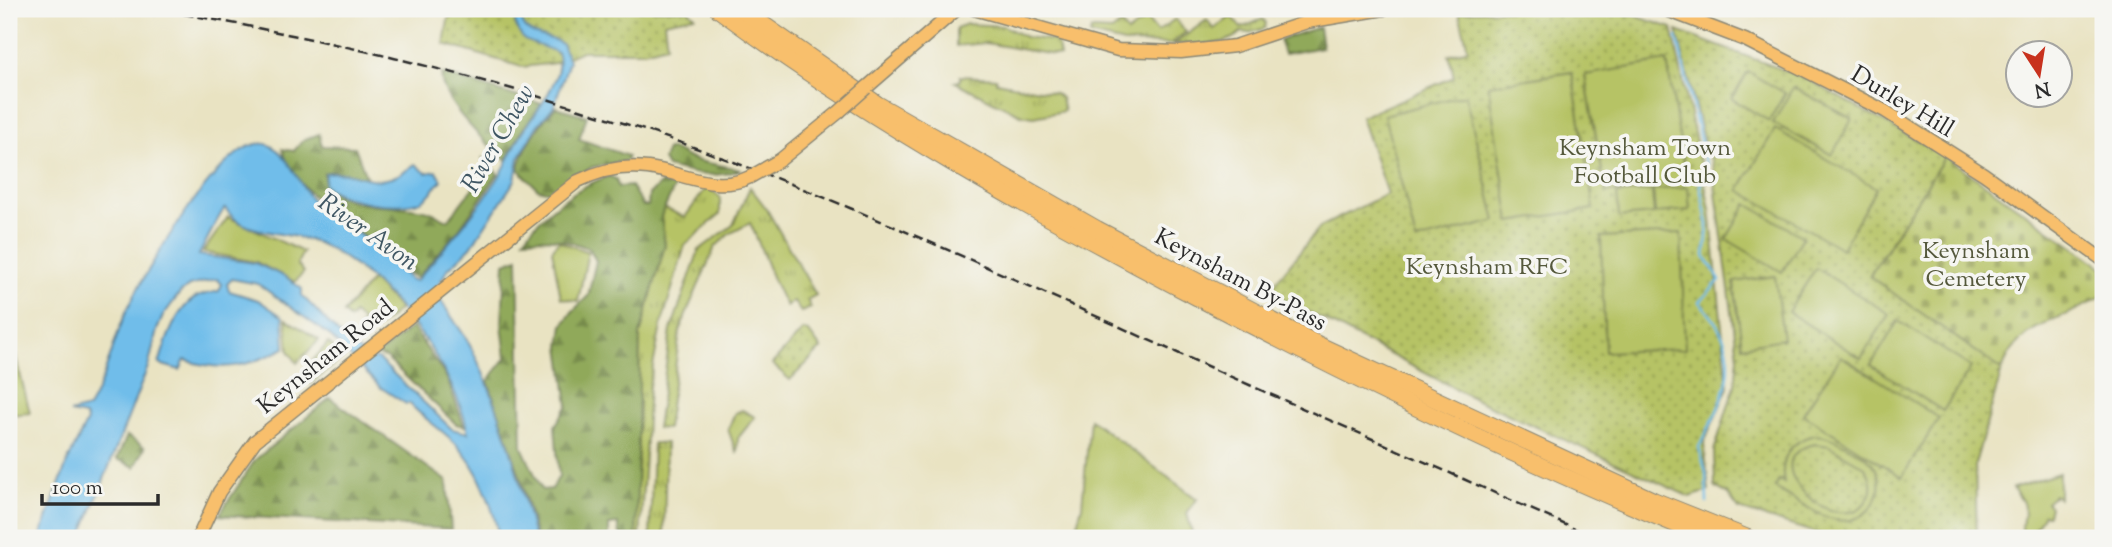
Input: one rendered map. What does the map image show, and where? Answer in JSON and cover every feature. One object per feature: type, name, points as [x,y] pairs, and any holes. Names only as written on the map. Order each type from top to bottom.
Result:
[{"type":"highway","name":"Keynsham By-Pass","points":[[718,9],[870,115],[1076,234],[1370,387],[1709,538]]},
{"type":"highway","name":"Keynsham By-Pass","points":[[741,9],[877,104],[1097,229],[1323,347],[1653,499],[1748,538]]},
{"type":"main road","points":[[959,9],[968,9]]},
{"type":"main road","name":"Keynsham Road","points":[[198,538],[219,492],[255,441],[542,207],[594,173],[641,167],[700,181],[726,184],[745,179],[780,160],[959,9]]},
{"type":"main road","points":[[974,9],[1118,50],[1181,52],[1235,46],[1322,18],[1361,15],[1384,9]]},
{"type":"main road","name":"Durley Hill","points":[[1664,9],[1745,40],[1885,111],[1984,174],[2103,260]]},
{"type":"green space","points":[[450,9],[687,9],[695,16],[664,22],[667,45],[644,51],[582,51],[555,63],[522,67],[444,44]]},
{"type":"green space","name":"Keynsham RFC","points":[[1613,9],[1672,28],[1710,209],[1728,387],[1704,443],[1709,491],[1690,497],[1477,400],[1280,297],[1273,285],[1320,227],[1387,194],[1361,117],[1454,77],[1449,55],[1468,49],[1459,12]]},
{"type":"green space","points":[[1232,16],[1241,28],[1263,19],[1265,28],[1249,33],[1241,32],[1219,43],[1174,44],[1207,20],[1214,29]]},
{"type":"green space","points":[[1146,19],[1157,32],[1175,19],[1186,32],[1170,44],[1124,43],[1090,35],[1091,30],[1112,31],[1121,24],[1127,33]]},
{"type":"green space","points":[[967,24],[1004,26],[1025,37],[1057,41],[1060,56],[986,43],[956,46],[956,28]]},
{"type":"green space","points":[[1319,27],[1322,47],[1284,54],[1279,40]]},
{"type":"green space","points":[[1677,31],[1803,77],[1945,156],[1869,276],[2002,370],[1975,464],[1977,538],[1832,538],[1739,509],[1728,494],[1715,487],[1714,451],[1735,385],[1738,357],[1712,162],[1704,143]]},
{"type":"green space","name":"Keynsham Town Football Club","points":[[1667,61],[1686,180],[1606,193],[1585,75]]},
{"type":"green space","points":[[1572,72],[1594,209],[1510,222],[1488,85]]},
{"type":"green space","points":[[1748,72],[1785,93],[1769,121],[1732,99]]},
{"type":"green space","points":[[442,74],[542,104],[523,129],[507,160],[477,133],[456,108],[443,84]]},
{"type":"green space","points":[[960,76],[996,78],[996,82],[1055,93],[1061,98],[1064,111],[1034,117],[1021,115],[955,82],[960,81]]},
{"type":"green space","points":[[1793,87],[1852,119],[1832,155],[1773,123]]},
{"type":"green space","points":[[1465,95],[1496,221],[1416,241],[1384,115]]},
{"type":"green space","points":[[556,107],[587,116],[579,139],[628,156],[626,161],[592,167],[555,193],[538,189],[519,170],[520,163],[533,136]]},
{"type":"green space","points":[[1775,129],[1876,188],[1842,249],[1739,190]]},
{"type":"green space","points":[[319,134],[322,146],[355,147],[367,179],[333,171],[324,173],[324,184],[333,193],[358,202],[415,208],[448,220],[488,168],[482,157],[498,174],[457,232],[417,278],[317,200],[296,177],[282,149],[294,151],[303,140]]},
{"type":"green space","points":[[667,149],[700,162],[740,170],[704,174],[667,167],[663,160]]},
{"type":"green space","name":"Keynsham Cemetery","points":[[1945,156],[2103,268],[2103,295],[2032,331],[2009,353],[2002,370],[1869,277]]},
{"type":"green space","points":[[609,176],[616,179],[618,187],[631,186],[643,206],[648,206],[649,194],[664,181],[675,186],[661,216],[665,245],[640,335],[636,538],[621,538],[618,524],[609,525],[609,538],[536,538],[520,476],[488,381],[506,358],[502,324],[505,263],[518,258],[522,447],[542,490],[552,489],[559,476],[555,426],[568,405],[560,346],[563,325],[588,296],[596,261],[590,249],[574,243],[524,239],[541,219],[562,201],[585,186]]},
{"type":"green space","points":[[707,187],[720,197],[720,214],[685,245],[661,326],[649,386],[640,538],[636,538],[640,335],[665,245],[661,216],[664,208],[685,217]]},
{"type":"green space","points":[[750,187],[766,208],[816,295],[807,300],[811,308],[801,312],[793,301],[786,306],[750,223],[729,234],[715,247],[680,331],[667,429],[657,428],[671,330],[699,250],[733,225]]},
{"type":"green space","points":[[1688,187],[1690,210],[1655,213],[1653,190]]},
{"type":"green space","points":[[1652,191],[1654,214],[1619,217],[1617,194]]},
{"type":"green space","points":[[1747,204],[1803,237],[1782,272],[1726,239]]},
{"type":"green space","points":[[228,217],[303,252],[297,264],[304,272],[295,282],[256,262],[203,252]]},
{"type":"green space","points":[[1681,233],[1685,349],[1605,352],[1601,237]]},
{"type":"green space","points":[[559,241],[588,252],[578,301],[561,298],[552,250]]},
{"type":"green space","points":[[1816,268],[1889,314],[1861,358],[1788,312]]},
{"type":"green space","points":[[1775,276],[1783,339],[1742,346],[1734,282]]},
{"type":"green space","points":[[372,280],[400,309],[377,329],[374,326],[367,333],[360,326],[363,322],[354,314],[350,319],[343,313]]},
{"type":"green space","points":[[286,319],[319,340],[297,363],[289,351]]},
{"type":"green space","points":[[1898,321],[1971,367],[1943,411],[1871,365]]},
{"type":"green space","points":[[412,327],[447,378],[464,426],[456,424],[386,358],[377,355]]},
{"type":"green space","points":[[9,330],[30,413],[9,415]]},
{"type":"green space","points":[[803,330],[809,332],[821,349],[790,380],[772,364]]},
{"type":"green space","points":[[328,343],[344,357],[311,384],[303,372]]},
{"type":"green space","points":[[1841,356],[1939,418],[1902,477],[1803,414]]},
{"type":"green space","points":[[330,398],[447,481],[451,529],[219,515],[255,460]]},
{"type":"green space","points":[[742,410],[755,417],[738,438],[737,454],[728,429],[735,413]]},
{"type":"green space","points":[[1090,419],[1197,499],[1187,513],[1193,538],[1073,538],[1082,506]]},
{"type":"green space","points":[[1814,435],[1833,439],[1872,463],[1878,473],[1878,494],[1874,503],[1859,517],[1849,520],[1829,518],[1775,488],[1779,480],[1784,483],[1783,466],[1788,452]],"holes":[[[1816,444],[1829,446],[1865,467],[1869,475],[1870,494],[1855,510],[1839,512],[1821,506],[1794,480],[1791,465],[1797,452]]]},
{"type":"green space","points":[[127,436],[145,447],[135,467],[117,459]]},
{"type":"green space","points":[[653,443],[666,443],[664,538],[650,538]]},
{"type":"green space","points":[[2059,473],[2059,498],[2054,495],[2046,502],[2050,506],[2048,515],[2043,514],[2033,538],[2023,537],[2024,507],[2013,488]]},
{"type":"water","points":[[514,9],[521,9],[524,26],[535,34],[562,44],[569,61],[554,106],[537,126],[519,158],[515,180],[471,247],[448,269],[435,290],[467,340],[498,411],[534,538],[499,538],[493,513],[478,475],[455,443],[409,403],[406,404],[380,387],[329,335],[258,284],[232,279],[227,284],[229,291],[258,300],[283,317],[285,348],[236,366],[212,366],[185,360],[180,370],[159,364],[177,317],[197,297],[219,291],[222,284],[217,279],[189,286],[180,293],[163,316],[149,364],[81,538],[40,538],[67,463],[87,421],[85,416],[70,413],[88,408],[136,292],[168,238],[210,180],[231,158],[251,146],[269,145],[287,161],[317,205],[371,243],[410,279],[416,281],[488,193],[553,83],[559,62],[557,52],[524,40],[516,27]],"holes":[[[225,208],[233,218],[255,229],[320,244],[345,258],[369,277],[392,299],[432,350],[448,378],[468,433],[452,429],[378,359],[369,357],[349,343],[302,296],[302,289],[286,277],[255,263],[199,255]]]},
{"type":"water","points":[[415,164],[426,173],[436,171],[442,180],[426,198],[414,203],[387,205],[356,200],[331,190],[324,184],[325,173],[338,172],[378,180],[401,174]]},
{"type":"waterway","points":[[1677,37],[1706,165],[1700,186],[1708,225],[1705,256],[1720,280],[1699,302],[1724,338],[1728,356],[1725,391],[1699,447],[1706,473],[1707,503]]},
{"type":"railway","points":[[154,9],[291,35],[426,66],[561,103],[693,147],[819,195],[944,248],[1594,538]]},
{"type":"water label","name":"River Chew","points":[[497,138]]},
{"type":"water label","name":"River Avon","points":[[369,231]]}]
